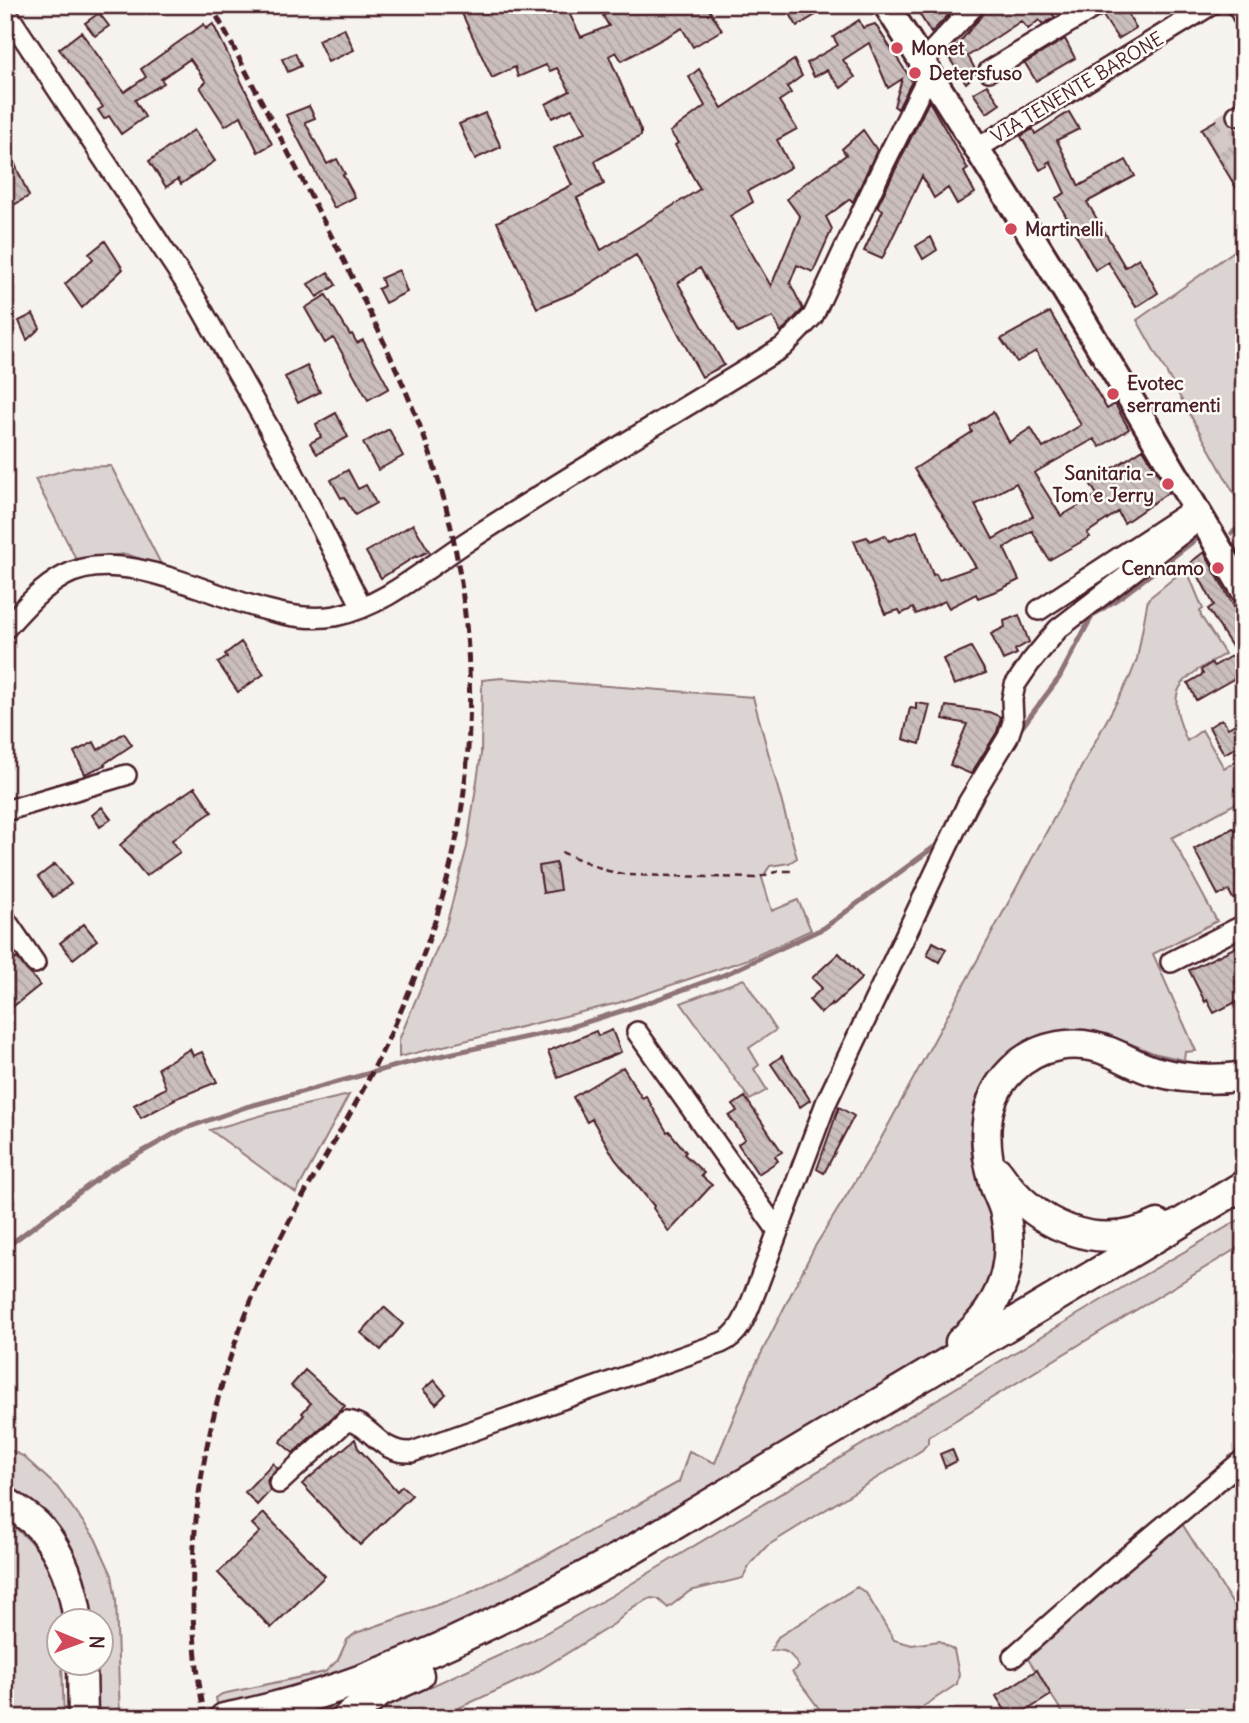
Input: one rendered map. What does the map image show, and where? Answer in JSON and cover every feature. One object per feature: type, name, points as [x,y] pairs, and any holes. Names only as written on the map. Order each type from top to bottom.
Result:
[{"type":"highway","points":[[825,1434],[889,1386],[954,1347],[984,1319],[995,1301],[1008,1259],[1009,1237],[1005,1213],[988,1157],[985,1136],[987,1112],[995,1093],[1018,1064],[1033,1054],[1050,1048],[1068,1044],[1092,1045],[1152,1071],[1211,1079],[1244,1076]]},
{"type":"highway","points":[[988,1157],[1021,1201],[1038,1216],[1058,1227],[1094,1235],[1129,1234],[1148,1229],[1242,1185]]},
{"type":"highway","points":[[224,1718],[341,1686],[452,1642],[557,1592],[634,1549],[1242,1185]]},
{"type":"highway","points":[[350,1715],[381,1692],[479,1648],[559,1605],[1242,1185]]},
{"type":"highway","points":[[5,1501],[39,1527],[55,1549],[68,1574],[75,1608]]},
{"type":"highway","points":[[82,1678],[83,1718]]},
{"type":"main road","points":[[886,5],[978,148],[1199,512],[1237,564],[1244,591]]},
{"type":"street","points":[[5,629],[38,595],[64,576],[102,565],[146,571],[250,606],[300,617],[338,615],[362,607],[403,586],[467,541],[783,348],[813,316],[926,68],[975,5]]},
{"type":"street","points":[[989,71],[1098,5]]},
{"type":"street","name":"VIA TENENTE BARONE","points":[[978,148],[1211,5]]},
{"type":"street","points":[[1237,5],[1244,18]]},
{"type":"street","points":[[5,10],[193,294],[282,451],[362,607]]},
{"type":"street","points":[[1039,610],[1199,512]]},
{"type":"street","points":[[279,1483],[346,1420],[358,1424],[391,1450],[412,1452],[727,1340],[734,1335],[745,1317],[822,1112],[880,985],[968,803],[1008,737],[1013,722],[1012,699],[1015,685],[1058,629],[1199,512]]},
{"type":"street","points":[[5,811],[125,775]]},
{"type":"street","points":[[5,919],[35,963]]},
{"type":"street","points":[[1171,962],[1244,925]]},
{"type":"street","points":[[637,1032],[778,1231]]},
{"type":"street","points":[[1013,1657],[1244,1458]]},
{"type":"path","points":[[561,852],[608,871],[628,875],[755,878],[779,871],[795,871]]},
{"type":"shaded area","points":[[1244,244],[1244,501],[1240,504],[1137,320]]},
{"type":"shaded area","points":[[111,466],[162,566],[126,554],[76,559],[35,479],[75,467]]},
{"type":"shaded area","points":[[1186,568],[1203,609],[1200,611],[1201,616],[1225,654],[1196,671],[1180,687],[1177,708],[1180,723],[1187,741],[1202,730],[1224,768],[1244,758],[1244,799],[1172,838],[1217,921],[1153,954],[1196,1051],[1185,1052],[1184,1060],[1153,1053],[1127,1042],[1124,1047],[1104,1039],[986,1083],[975,1106],[970,1133],[972,1158],[995,1221],[997,1267],[960,1336],[939,1353],[518,1603],[335,1678],[340,1714],[336,1718],[220,1718],[216,1698],[222,1694],[325,1672],[338,1660],[347,1640],[356,1633],[465,1595],[541,1558],[679,1482],[689,1451],[715,1463],[752,1372],[814,1248],[877,1146],[1130,677],[1137,659],[1148,599]]},
{"type":"shaded area","points":[[502,678],[753,697],[797,858],[789,863],[770,866],[762,878],[772,911],[798,900],[811,930],[751,958],[618,1003],[399,1057],[399,1040],[445,929],[467,847],[481,754],[482,680]]},
{"type":"shaded area","points":[[744,979],[776,1030],[749,1048],[759,1065],[754,1069],[767,1090],[750,1100],[681,1003]]},
{"type":"shaded area","points":[[349,1095],[296,1193],[210,1130],[270,1113]]},
{"type":"shaded area","points":[[1244,1217],[1244,1244],[928,1437],[928,1443],[922,1450],[767,1546],[751,1563],[743,1578],[690,1591],[668,1608],[658,1599],[651,1598],[633,1607],[614,1624],[535,1673],[437,1718],[374,1718],[385,1707],[531,1641],[611,1596]]},
{"type":"shaded area","points":[[5,1448],[23,1456],[57,1487],[95,1538],[112,1575],[116,1600],[120,1718],[92,1718],[90,1678],[116,1678],[116,1608],[79,1608],[5,1491]]},
{"type":"shaded area","points":[[1179,1519],[1236,1609],[1244,1603],[1244,1718],[1066,1718],[1026,1656]]},
{"type":"shaded area","points":[[5,1521],[37,1550],[56,1588],[61,1608],[46,1608],[46,1678],[63,1678],[64,1718],[5,1718]]},
{"type":"shaded area","points":[[857,1587],[866,1593],[894,1640],[912,1645],[939,1641],[954,1650],[959,1674],[957,1684],[906,1718],[826,1718],[792,1672],[799,1667],[794,1659],[785,1651],[771,1651],[778,1637]]},
{"type":"building","points":[[458,5],[565,5],[581,37],[609,26],[603,16],[618,5],[706,5],[722,30],[693,47],[682,28],[622,61],[616,52],[609,56],[641,136],[595,161],[604,184],[577,198],[601,250],[700,189],[670,132],[705,106],[689,77],[699,69],[722,108],[794,60],[802,76],[787,87],[791,93],[779,101],[797,129],[777,140],[791,167],[748,191],[753,202],[730,216],[771,286],[800,217],[787,199],[846,155],[842,149],[863,130],[877,150],[853,202],[850,199],[826,217],[832,229],[813,272],[797,265],[790,283],[803,309],[781,332],[773,317],[738,333],[700,268],[678,283],[724,365],[702,377],[636,255],[578,291],[537,308],[497,222],[572,185],[554,148],[586,132],[572,109],[552,118],[546,104],[570,91],[557,68],[550,71],[546,65],[518,77],[515,67],[492,78]]},
{"type":"building","points":[[785,5],[832,5],[797,26]]},
{"type":"building","points":[[914,5],[958,5],[931,33]]},
{"type":"building","points":[[987,5],[1055,5],[1049,10],[1055,17],[1043,24],[1039,20],[1028,29],[1021,21],[968,56],[977,73],[966,83],[949,58],[984,13]]},
{"type":"building","points":[[1114,5],[1123,5],[1136,28],[1118,39],[1103,16]]},
{"type":"building","points":[[99,13],[109,26],[95,36],[85,23]]},
{"type":"building","points":[[859,20],[863,28],[875,24],[912,81],[898,109],[894,106],[902,79],[888,88],[869,43],[843,60],[855,77],[841,88],[827,70],[814,77],[807,63],[838,45],[833,37]]},
{"type":"building","points":[[204,24],[206,29],[213,24],[272,144],[258,152],[241,116],[225,126],[200,87],[206,82],[190,59],[161,79],[164,83],[135,100],[145,117],[121,134],[109,116],[104,119],[98,110],[103,107],[59,49],[81,32],[124,92],[146,77],[141,69]]},
{"type":"building","points":[[344,28],[354,50],[328,62],[318,40]]},
{"type":"building","points":[[1065,39],[1075,58],[1036,81],[1025,63]]},
{"type":"building","points":[[295,53],[301,66],[288,72],[282,59]]},
{"type":"building","points":[[987,85],[1000,104],[987,113],[973,93]]},
{"type":"building","points":[[929,101],[968,169],[964,172],[975,193],[957,204],[948,188],[934,198],[922,176],[882,259],[864,251],[883,210],[877,207]]},
{"type":"building","points":[[309,106],[315,118],[305,122],[327,164],[337,159],[355,197],[334,208],[286,115]]},
{"type":"building","points":[[1069,112],[1079,129],[1057,140],[1079,186],[1126,160],[1135,176],[1087,202],[1125,267],[1139,258],[1158,293],[1136,307],[1108,262],[1095,270],[1056,198],[1065,193],[1050,161],[1048,166],[1040,170],[1021,136],[1033,129],[1035,134]]},
{"type":"building","points":[[485,113],[501,147],[475,159],[459,124]]},
{"type":"building","points":[[1225,115],[1230,125],[1244,126],[1244,201],[1201,129]]},
{"type":"building","points":[[194,130],[215,161],[181,184],[178,179],[166,187],[149,161]]},
{"type":"building","points":[[14,162],[29,196],[5,210],[5,166]]},
{"type":"building","points":[[931,237],[937,250],[923,259],[916,246]]},
{"type":"building","points":[[105,241],[123,269],[82,308],[65,284],[93,259],[89,254]]},
{"type":"building","points":[[399,270],[407,292],[385,303],[378,289],[384,286],[381,278]]},
{"type":"building","points":[[328,272],[336,285],[317,297],[308,284]]},
{"type":"building","points":[[326,295],[350,335],[352,334],[357,343],[363,340],[389,388],[368,400],[336,342],[333,338],[325,343],[305,308]]},
{"type":"building","points":[[1050,312],[1107,409],[1115,404],[1129,429],[1100,447],[1094,439],[1034,473],[1061,516],[1097,495],[1090,483],[1143,449],[1169,492],[1124,523],[1118,512],[1087,533],[1090,537],[1049,560],[1032,531],[1004,548],[1019,580],[999,590],[978,598],[976,594],[949,608],[945,601],[916,614],[913,608],[901,614],[899,610],[885,614],[854,541],[867,537],[870,541],[885,535],[889,541],[917,531],[933,575],[936,574],[939,580],[976,567],[914,469],[972,432],[970,427],[993,412],[1009,442],[1031,428],[1043,448],[1081,425],[1036,351],[1017,362],[1001,339]],"holes":[[[1016,483],[1033,516],[993,539],[975,505]]]},
{"type":"building","points":[[33,314],[40,328],[27,340],[19,321]]},
{"type":"building","points":[[307,366],[320,392],[298,403],[285,377]]},
{"type":"building","points":[[336,413],[348,437],[317,454],[310,443],[321,437],[316,424]]},
{"type":"building","points":[[389,429],[403,456],[378,470],[363,443]]},
{"type":"building","points":[[348,470],[358,489],[366,485],[376,503],[355,515],[331,480]]},
{"type":"building","points":[[413,524],[429,551],[381,578],[366,552]]},
{"type":"building","points":[[1204,552],[1244,625],[1244,673],[1196,700],[1188,683],[1203,674],[1201,670],[1211,663],[1214,666],[1236,653],[1208,609],[1214,605],[1191,562]]},
{"type":"building","points":[[1019,615],[1029,642],[1015,650],[1017,654],[1003,660],[991,634],[1005,627],[1004,621]]},
{"type":"building","points":[[241,642],[264,674],[238,692],[218,663]]},
{"type":"building","points":[[971,647],[986,673],[954,685],[943,659]]},
{"type":"building","points":[[916,703],[930,705],[920,744],[903,739],[910,708],[916,709]]},
{"type":"building","points":[[946,706],[989,712],[1001,717],[997,732],[971,774],[950,765],[967,724],[943,719]]},
{"type":"building","points":[[1222,719],[1228,728],[1244,719],[1244,743],[1224,754],[1209,727]]},
{"type":"building","points":[[124,733],[132,745],[105,765],[85,774],[74,752],[94,742],[98,750]]},
{"type":"building","points":[[195,787],[212,812],[172,840],[180,852],[146,876],[120,845],[155,814]]},
{"type":"building","points":[[102,807],[111,819],[100,827],[92,815]]},
{"type":"building","points":[[1244,827],[1244,896],[1233,899],[1229,891],[1218,895],[1194,849],[1233,828],[1237,831]]},
{"type":"building","points":[[556,863],[560,890],[543,893],[539,866]]},
{"type":"building","points":[[55,864],[71,884],[53,897],[38,877]]},
{"type":"building","points":[[84,924],[97,940],[73,959],[60,943]]},
{"type":"building","points":[[933,942],[946,949],[939,962],[927,955]]},
{"type":"building","points":[[1244,943],[1244,978],[1236,982],[1244,998],[1214,1013],[1207,1000],[1205,1002],[1189,970]]},
{"type":"building","points":[[839,953],[862,978],[821,1013],[809,1000],[822,988],[812,978]]},
{"type":"building","points":[[17,958],[40,985],[5,1013],[5,968]]},
{"type":"building","points":[[612,1030],[621,1052],[558,1078],[548,1051],[596,1031],[598,1036]]},
{"type":"building","points":[[190,1049],[193,1056],[202,1052],[217,1082],[174,1099],[141,1118],[134,1105],[166,1088],[158,1068]]},
{"type":"building","points":[[782,1056],[810,1100],[800,1107],[771,1064]]},
{"type":"building","points":[[623,1067],[642,1098],[646,1096],[667,1132],[669,1131],[686,1152],[684,1154],[704,1173],[701,1176],[712,1185],[669,1232],[654,1206],[615,1159],[592,1119],[587,1122],[573,1097]]},
{"type":"building","points":[[745,1097],[782,1152],[775,1156],[778,1161],[758,1174],[738,1144],[745,1139],[729,1116],[737,1111],[733,1105]]},
{"type":"building","points":[[839,1107],[854,1116],[824,1173],[817,1169]]},
{"type":"building","points":[[384,1307],[403,1324],[381,1350],[361,1333]]},
{"type":"building","points":[[305,1370],[345,1406],[293,1453],[280,1442],[311,1403],[291,1386]]},
{"type":"building","points":[[434,1380],[446,1394],[436,1404],[423,1390]]},
{"type":"building","points":[[355,1439],[358,1448],[397,1491],[402,1486],[412,1495],[360,1545],[302,1484]]},
{"type":"building","points":[[952,1449],[957,1461],[945,1467],[940,1454]]},
{"type":"building","points":[[273,1463],[277,1468],[267,1480],[270,1491],[257,1505],[245,1492]]},
{"type":"building","points":[[264,1513],[325,1576],[271,1628],[218,1573],[260,1532],[252,1524]]},
{"type":"building","points":[[1037,1670],[1051,1695],[1015,1718],[1010,1718],[996,1696]]},
{"type":"waterway","points":[[1232,533],[1244,524]]},
{"type":"waterway","points":[[1019,731],[1059,678],[1092,616],[1199,537]]},
{"type":"waterway","points":[[969,823],[987,789]]},
{"type":"waterway","points":[[5,1248],[108,1171],[181,1130],[246,1107],[403,1064],[564,1029],[726,974],[824,928],[934,847]]},
{"type":"tunnel","points":[[1237,115],[1215,129],[1244,175]]},
{"type":"railway","points":[[205,1718],[196,1660],[194,1544],[200,1486],[211,1428],[226,1372],[268,1263],[377,1062],[402,1009],[430,936],[458,831],[470,697],[458,564],[450,522],[426,441],[394,363],[357,287],[211,5]]},
{"type":"place","name":"Monet","points":[[897,48]]},
{"type":"place","name":"Detersfuso","points":[[915,73]]},
{"type":"place","name":"Martinelli","points":[[1011,229]]},
{"type":"place","name":"Evotec serramenti","points":[[1113,394]]},
{"type":"place","name":"Sanitaria - Tom e Jerry","points":[[1168,484]]},
{"type":"place","name":"Cennamo","points":[[1218,568]]}]
